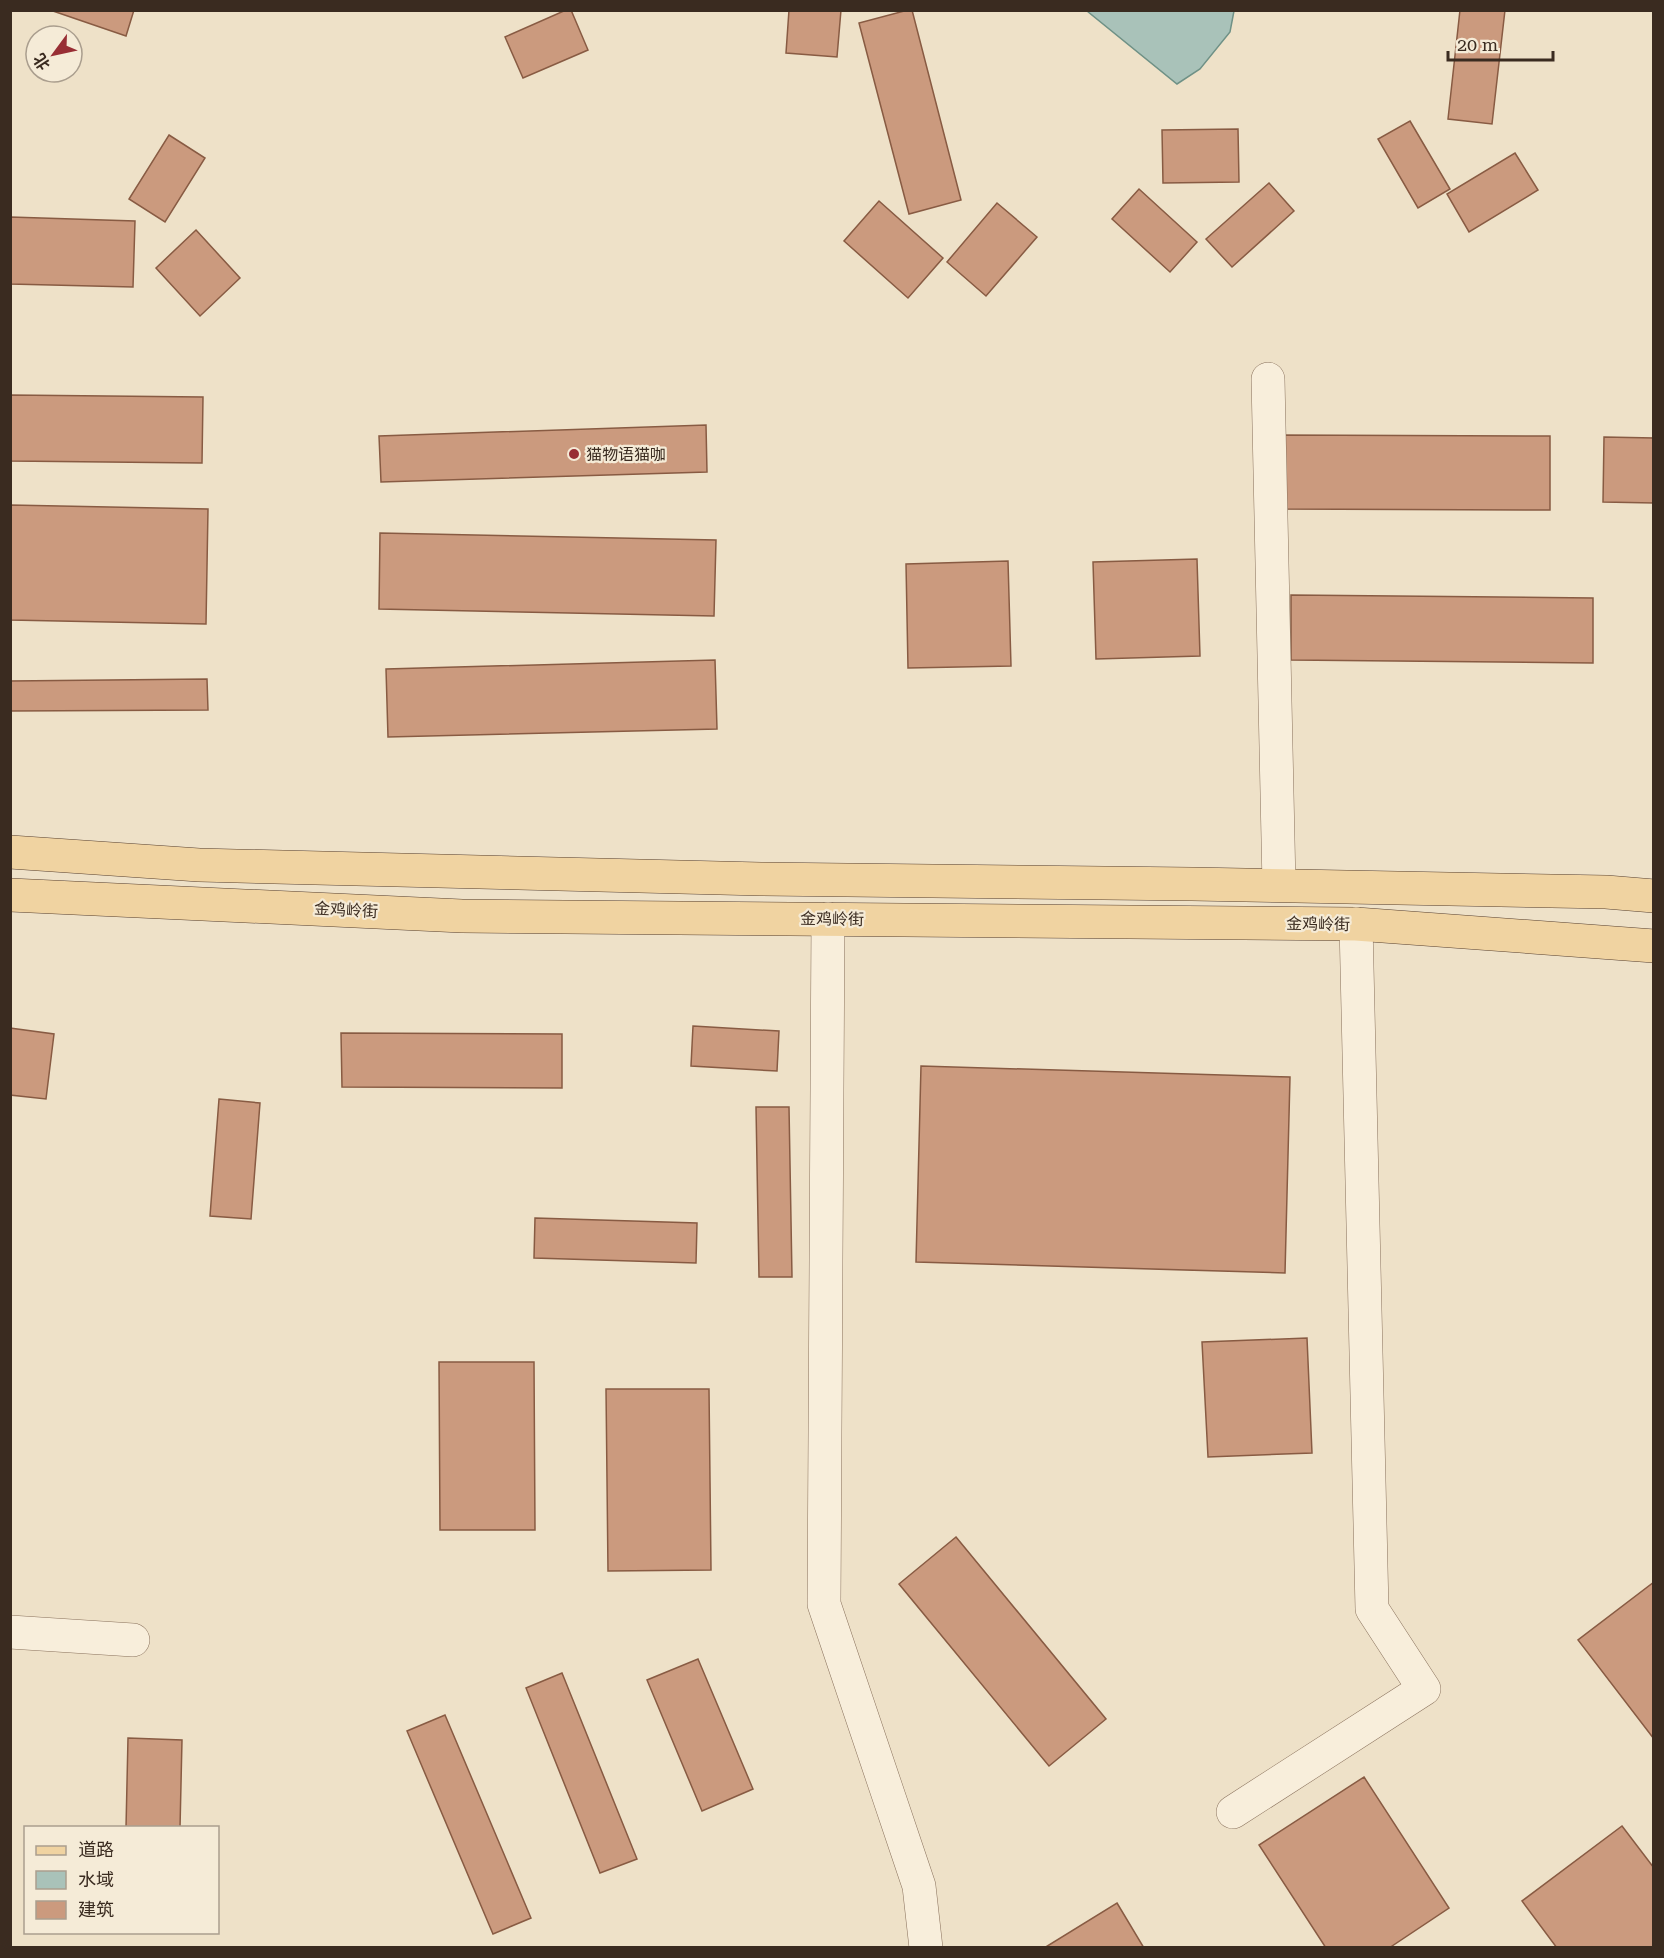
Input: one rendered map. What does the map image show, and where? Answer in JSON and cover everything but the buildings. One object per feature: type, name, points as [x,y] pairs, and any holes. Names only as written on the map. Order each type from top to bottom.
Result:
[{"type":"main road","points":[[10,852],[199,865],[761,879],[1279,885],[1606,892],[1653,896]]},
{"type":"main road","name":"金鸡岭街","points":[[10,895],[462,916],[1356,924],[1653,946]]},
{"type":"street","points":[[1268,379],[1279,885]]},
{"type":"street","points":[[828,919],[824,1604],[919,1886],[927,1947]]},
{"type":"street","points":[[1233,1812],[1424,1689],[1372,1609],[1356,924]]},
{"type":"street","points":[[10,1632],[133,1640]]},
{"type":"water","points":[[1087,11],[1234,11],[1230,32],[1200,69],[1177,84]]},
{"type":"place","name":"猫物语猫咖","points":[[574,454]]}]
